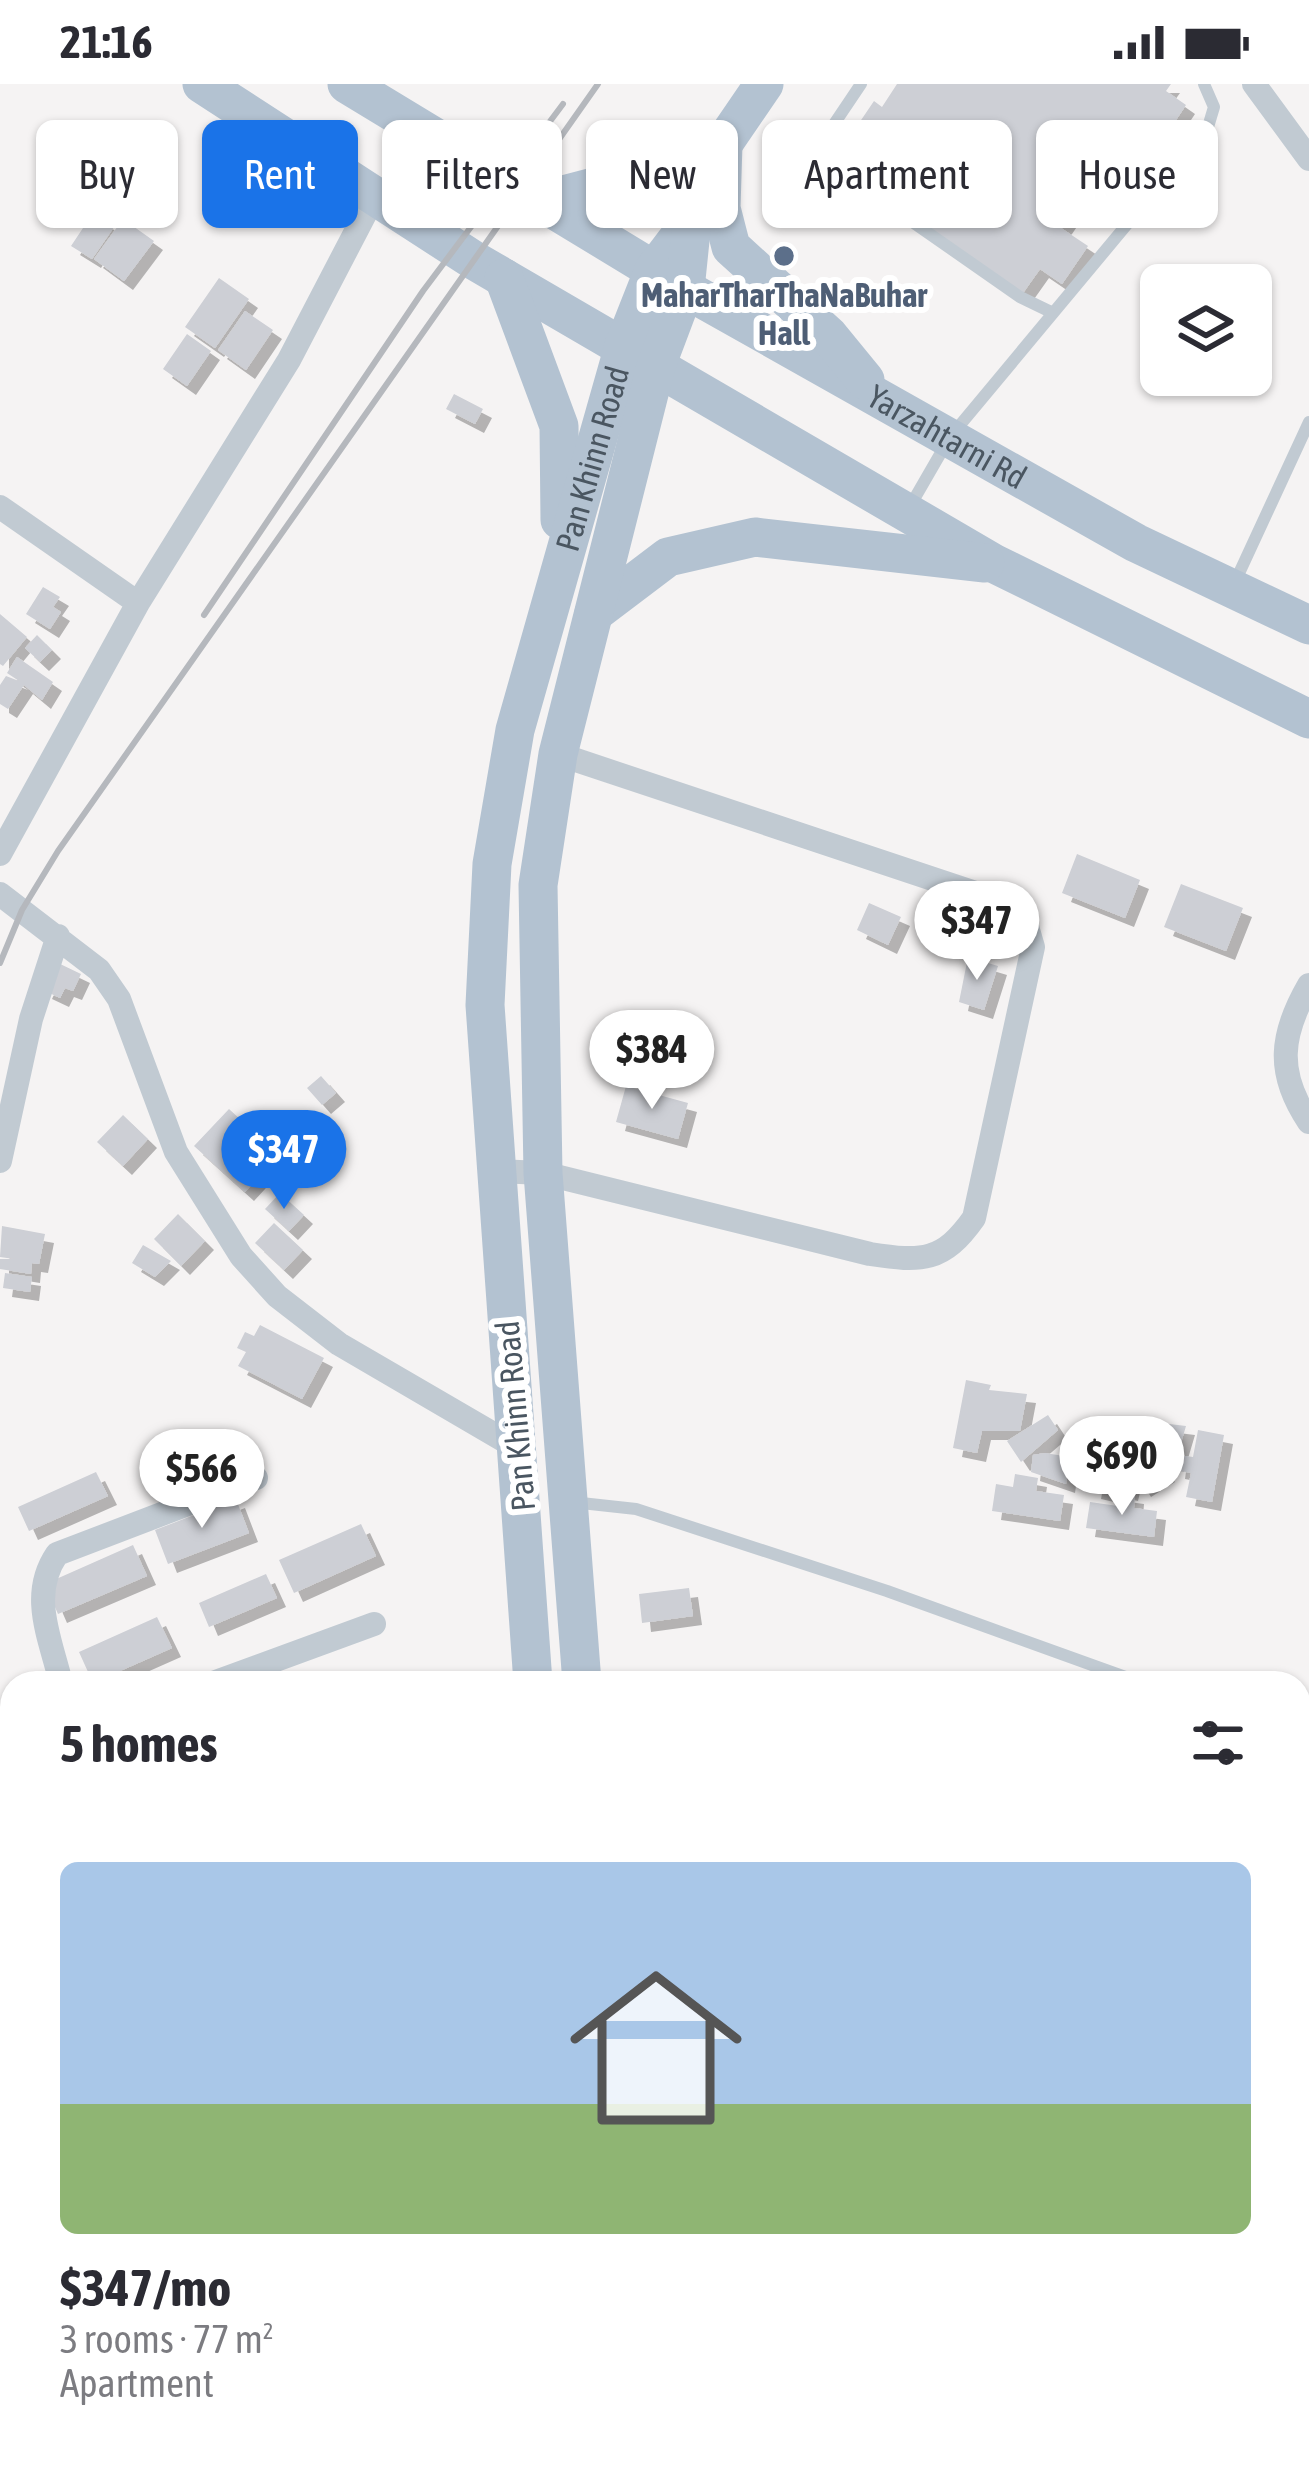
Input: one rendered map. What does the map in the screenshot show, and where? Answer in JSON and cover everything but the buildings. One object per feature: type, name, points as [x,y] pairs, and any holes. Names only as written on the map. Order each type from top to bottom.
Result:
[{"type":"main road","points":[[202,84],[504,278],[995,564],[1309,718]]},
{"type":"main road","name":"Yarzahtarni Rd","points":[[347,84],[407,120]]},
{"type":"main road","name":"Pan Khinn Road","points":[[738,123],[764,84]]},
{"type":"main road","name":"Yarzahtarni Rd","points":[[562,214],[669,280],[1136,543],[1309,625]]},
{"type":"main road","name":"Pan Khinn Road","points":[[532,1671],[484,1005],[492,863],[514,730],[556,596],[689,228]]},
{"type":"main road","points":[[726,228],[731,247],[829,335],[879,398]]},
{"type":"main road","points":[[504,278],[559,426],[563,489],[556,596]]},
{"type":"main road","name":"Pan Khinn Road","points":[[581,1671],[543,1173],[538,885],[558,754],[594,613],[640,356]]},
{"type":"main road","points":[[594,613],[668,556],[755,537],[995,564]]},
{"type":"street","points":[[1254,84],[1309,159]]},
{"type":"street","points":[[0,854],[138,603],[289,360],[376,193]]},
{"type":"street","points":[[0,507],[138,603]]},
{"type":"street","points":[[494,1171],[543,1173],[909,1261],[952,1250],[974,1218],[1033,947],[1026,923],[1002,902],[558,754]]},
{"type":"street","points":[[0,894],[99,970],[119,999],[176,1152],[241,1256],[277,1296],[339,1344],[519,1449]]},
{"type":"street","points":[[0,1161],[31,1019],[58,936]]},
{"type":"street","points":[[1309,985],[1282,1045],[1291,1095],[1309,1122]]},
{"type":"street","points":[[59,1671],[39,1592],[57,1554],[256,1478]]},
{"type":"street","points":[[259,1671],[374,1624]]},
{"type":"lane","points":[[861,84],[824,139],[825,161],[1051,312]]},
{"type":"lane","points":[[908,512],[950,437],[1208,127],[1214,107],[1204,84]]},
{"type":"lane","points":[[1232,588],[1309,422]]},
{"type":"lane","points":[[571,1502],[636,1509],[887,1591],[1109,1671]]},
{"type":"railway","points":[[0,963],[22,910],[58,851],[598,84]]},
{"type":"railway","points":[[204,615],[423,291],[563,104]]},
{"type":"place","name":"MaharTharThaNaBuhar Hall","points":[[784,256]]}]
